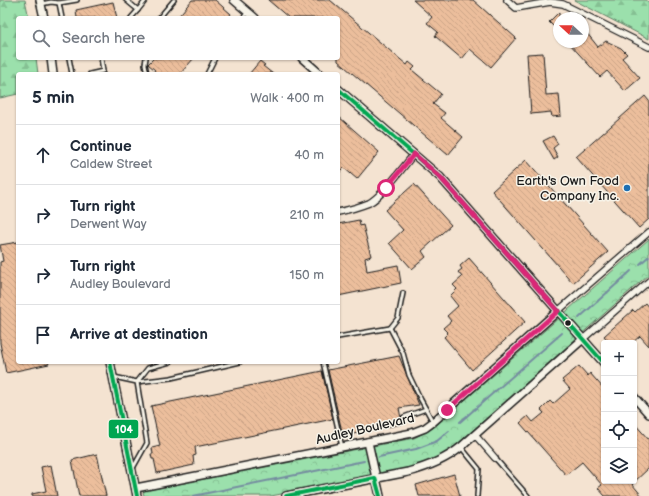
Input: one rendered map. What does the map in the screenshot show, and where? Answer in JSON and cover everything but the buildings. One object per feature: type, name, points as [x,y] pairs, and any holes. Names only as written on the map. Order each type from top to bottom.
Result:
[{"type":"street","points":[[234,0],[246,15]]},
{"type":"street","points":[[507,0],[516,8],[550,2],[563,4],[649,47]]},
{"type":"street","points":[[41,2],[44,16]]},
{"type":"street","points":[[51,60],[53,72]]},
{"type":"street","points":[[304,60],[318,72]]},
{"type":"street","points":[[340,91],[440,177],[601,360]]},
{"type":"street","points":[[340,211],[369,203],[375,199],[414,154]]},
{"type":"street","name":"Audley Boulevard","points":[[136,492],[412,433],[425,428],[649,232]]},
{"type":"street","points":[[286,496],[408,472],[424,468],[447,457],[461,448],[649,281]]},
{"type":"street","points":[[110,364],[136,492]]},
{"type":"street","points":[[637,400],[649,414]]},
{"type":"street","points":[[475,435],[495,458]]},
{"type":"street","points":[[368,442],[380,496]]},
{"type":"lane","points":[[41,2],[59,3],[77,0]]},
{"type":"lane","points":[[126,0],[138,10]]},
{"type":"lane","points":[[133,16],[146,0]]},
{"type":"lane","points":[[161,16],[174,0]]},
{"type":"lane","points":[[59,3],[62,16]]},
{"type":"lane","points":[[69,60],[72,72]]},
{"type":"lane","points":[[99,72],[104,71],[101,60]]},
{"type":"lane","points":[[146,60],[147,72]]},
{"type":"lane","points":[[208,72],[214,60]]},
{"type":"lane","points":[[340,337],[390,328],[398,318],[403,293]]},
{"type":"lane","points":[[390,328],[402,353],[409,375],[433,422]]},
{"type":"lane","points":[[132,470],[147,443],[137,382],[148,368],[163,364]]},
{"type":"lane","points":[[113,376],[137,382],[170,378],[231,364]]},
{"type":"lane","points":[[323,364],[342,447]]},
{"type":"lane","points":[[404,417],[426,409]]},
{"type":"lane","points":[[461,448],[479,469],[477,496]]},
{"type":"lane","points":[[495,458],[528,496]]},
{"type":"green space","points":[[0,0],[25,0],[29,16],[16,16],[16,60],[36,60],[38,72],[16,72],[16,94],[0,98]]},
{"type":"green space","points":[[574,0],[646,0],[649,2],[649,39]]},
{"type":"green space","points":[[649,239],[649,274],[446,454],[426,463],[403,470],[271,496],[144,496],[143,491],[414,438],[433,428]]},
{"type":"waterway","points":[[640,264],[649,256]]},
{"type":"waterway","points":[[579,318],[631,271]]},
{"type":"waterway","points":[[460,422],[562,333]]},
{"type":"waterway","points":[[379,457],[416,449],[437,441],[449,431]]},
{"type":"waterway","points":[[193,496],[364,461]]},
{"type":"transit line","name":"104","points":[[340,91],[440,177],[601,360]]},
{"type":"transit line","name":"104","points":[[110,364],[137,496]]},
{"type":"transit line","name":"104","points":[[286,496],[375,478],[380,496]]},
{"type":"place","name":"Earth's Own Food Company Inc.","points":[[627,188]]},
{"type":"route","points":[[386,188],[414,154],[440,177],[558,311],[447,410]]}]
